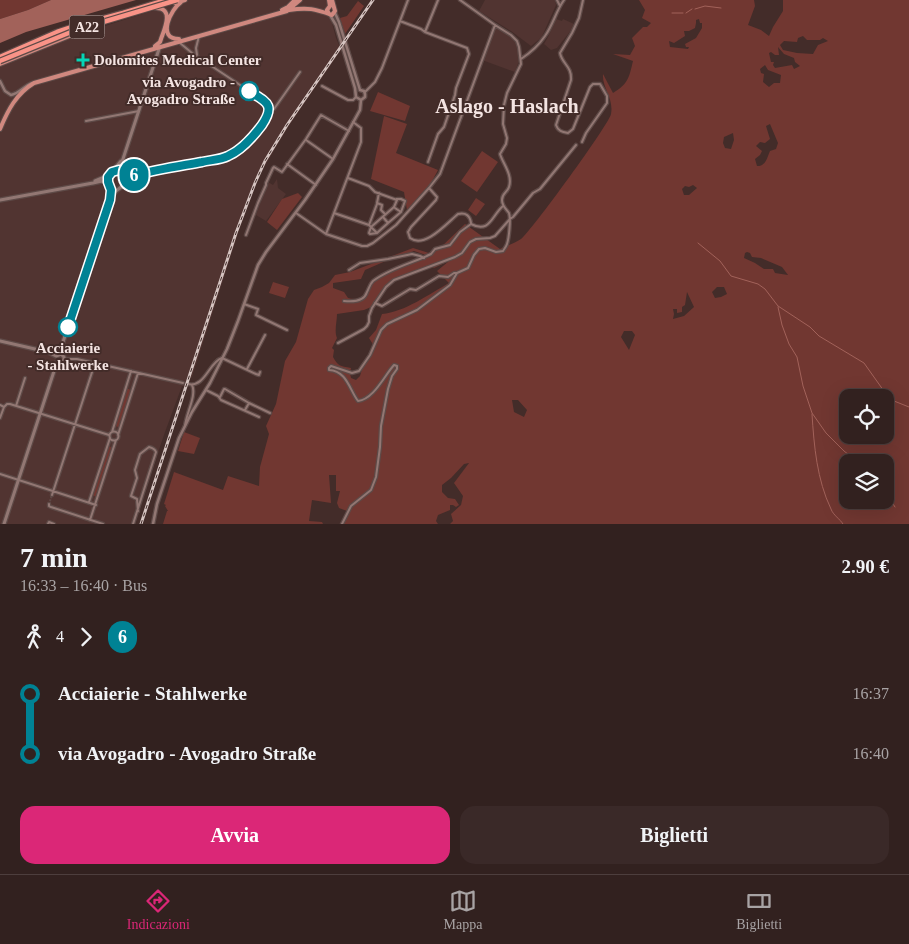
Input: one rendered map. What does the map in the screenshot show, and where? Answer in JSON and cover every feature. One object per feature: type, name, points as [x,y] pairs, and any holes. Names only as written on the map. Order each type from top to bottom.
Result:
[{"type":"highway","name":"A22","points":[[0,60],[57,32],[166,0]]},
{"type":"highway","name":"A22","points":[[0,60],[76,30],[177,0]]},
{"type":"main road","points":[[0,60],[18,53],[25,53],[75,33],[184,0]]},
{"type":"main road","points":[[184,0],[176,6],[171,14],[168,26],[167,33],[175,40],[287,11],[306,8],[331,11],[330,0]]},
{"type":"main road","points":[[298,0],[302,7],[306,8]]},
{"type":"main road","points":[[287,11],[298,0]]},
{"type":"main road","points":[[278,13],[298,0]]},
{"type":"main road","points":[[146,51],[160,42],[167,19],[166,12],[163,9],[156,8]]},
{"type":"main road","points":[[0,129],[9,108],[18,95],[34,83],[188,38]]},
{"type":"main road","points":[[110,200],[119,189],[124,187],[127,180],[121,167],[122,158],[160,46]]},
{"type":"main road","points":[[146,51],[153,51],[157,56]]},
{"type":"main road","points":[[92,182],[113,171],[122,158]]},
{"type":"main road","points":[[113,171],[119,170],[124,173]]},
{"type":"main road","points":[[57,362],[62,362],[64,358],[64,355],[61,354],[63,342],[110,200],[111,187],[108,182],[108,175]]},
{"type":"main road","points":[[0,200],[92,182],[108,182]]},
{"type":"main road","points":[[111,187],[119,189]]},
{"type":"main road","points":[[0,341],[48,352],[56,356],[61,354]]},
{"type":"main road","points":[[4,524],[57,362],[56,356]]},
{"type":"street","points":[[153,524],[155,509],[179,438],[222,358],[238,321],[258,265],[333,159],[360,110],[361,100],[365,97],[365,92],[375,82],[382,68],[408,0]]},
{"type":"street","points":[[425,32],[438,0]]},
{"type":"street","points":[[375,303],[382,306],[410,289],[416,290],[439,276],[448,278],[454,273],[468,268],[479,249],[486,248],[496,252],[503,251],[508,244],[510,219],[502,197],[503,193],[508,189],[510,182],[508,170],[500,154],[507,138],[503,124],[504,105],[521,64],[519,47],[514,37],[460,0]]},
{"type":"street","points":[[557,0],[560,6]]},
{"type":"street","points":[[521,59],[545,37],[564,0]]},
{"type":"street","points":[[582,142],[607,103],[607,96],[600,84],[593,84],[590,87],[573,129],[568,133],[562,132],[556,125],[571,80],[571,73],[568,66],[562,60],[560,53],[576,25],[584,0]]},
{"type":"street","points":[[331,11],[339,22],[360,90]]},
{"type":"street","points":[[331,11],[356,97]]},
{"type":"street","points":[[400,21],[467,48],[469,54],[444,127],[438,134],[428,162]]},
{"type":"street","points":[[296,213],[326,234],[362,246],[373,243],[396,225],[440,174],[495,25]]},
{"type":"street","points":[[197,55],[196,48],[199,35]]},
{"type":"street","points":[[127,180],[137,175],[227,156],[242,147],[257,131],[269,110],[264,101],[178,42]]},
{"type":"street","points":[[269,110],[274,109],[300,72]]},
{"type":"street","points":[[0,81],[5,91],[11,95],[34,83]]},
{"type":"street","points":[[322,86],[348,100],[353,100],[356,97]]},
{"type":"street","points":[[356,92],[360,90],[365,92]]},
{"type":"street","points":[[356,97],[361,100]]},
{"type":"street","points":[[86,121],[139,111]]},
{"type":"street","points":[[246,236],[273,168],[282,172],[306,140],[321,115],[348,131]]},
{"type":"street","points":[[326,234],[360,142],[361,128],[353,122]]},
{"type":"street","points":[[306,140],[333,159]]},
{"type":"street","points":[[338,343],[367,326],[372,308],[386,287],[394,280],[462,253],[470,242],[476,239],[496,236],[533,193],[540,190],[576,145]]},
{"type":"street","points":[[287,164],[316,185]]},
{"type":"street","points":[[124,173],[137,175]]},
{"type":"street","points":[[348,178],[369,186],[375,192],[405,201],[401,212],[377,232],[370,234],[368,233],[380,194]]},
{"type":"street","points":[[429,188],[437,197],[436,200],[411,227],[408,232],[410,238],[418,241],[430,238],[458,214],[462,213],[469,217],[471,224]]},
{"type":"street","points":[[370,226],[394,207],[397,200]]},
{"type":"street","points":[[377,203],[382,205],[381,210],[385,214]]},
{"type":"street","points":[[471,224],[485,227],[504,206]]},
{"type":"street","points":[[394,207],[401,212]]},
{"type":"street","points":[[334,213],[370,226],[377,232]]},
{"type":"street","points":[[382,217],[388,223]]},
{"type":"street","points":[[344,301],[359,301],[366,296],[372,282],[391,271],[424,258],[435,250],[450,245],[460,232],[471,224]]},
{"type":"street","points":[[349,270],[360,263],[412,254],[424,258]]},
{"type":"street","points":[[342,524],[350,506],[371,490],[376,477],[380,446],[380,426],[388,389],[397,366],[394,365],[382,382],[362,401],[358,401],[348,382],[339,372],[329,370],[329,368],[331,366],[352,373],[359,371],[370,355],[381,330],[387,324],[417,310],[434,298],[450,285],[456,273]]},
{"type":"street","points":[[244,304],[258,309],[256,315],[287,330]]},
{"type":"street","points":[[247,369],[265,334]]},
{"type":"street","points":[[64,358],[77,358],[182,383]]},
{"type":"street","points":[[188,384],[192,385],[200,382],[217,360],[222,358],[259,375],[260,372]]},
{"type":"street","points":[[52,495],[95,362]]},
{"type":"street","points":[[88,502],[131,371]]},
{"type":"street","points":[[90,520],[138,372]]},
{"type":"street","points":[[16,406],[25,378]]},
{"type":"street","points":[[185,426],[194,392],[192,385]]},
{"type":"street","points":[[126,388],[131,388],[132,390]]},
{"type":"street","points":[[219,398],[225,389],[270,413]]},
{"type":"street","points":[[206,390],[220,400],[259,416]]},
{"type":"street","points":[[245,410],[249,403]]},
{"type":"street","points":[[0,418],[4,407],[8,404],[110,436],[116,440]]},
{"type":"street","points":[[0,406],[4,407]]},
{"type":"street","points":[[110,436],[116,432],[118,435]]},
{"type":"street","points":[[133,524],[138,511],[156,452],[155,449],[150,447],[140,454],[135,470],[137,478],[131,496],[137,499],[138,511]]},
{"type":"street","points":[[0,474],[96,505]]},
{"type":"street","points":[[49,505],[102,524]]},
{"type":"street","points":[[48,524],[49,522],[54,524]]},
{"type":"shaded area","points":[[0,0],[51,0],[0,19]]},
{"type":"shaded area","points":[[51,0],[136,0],[26,32],[0,43],[0,19]]},
{"type":"shaded area","points":[[187,0],[326,0],[341,50],[288,127],[260,174],[239,230],[192,377],[187,387],[182,386],[134,524],[0,524],[0,65],[70,37]]},
{"type":"shaded area","points":[[485,0],[555,0],[556,5],[541,38],[531,46],[479,11]]},
{"type":"shaded area","points":[[639,0],[754,0],[755,6],[748,25],[761,30],[769,36],[783,11],[783,0],[909,0],[909,524],[450,524],[453,521],[451,514],[461,505],[463,496],[454,483],[469,463],[464,464],[442,485],[442,492],[448,498],[455,499],[459,505],[456,507],[450,505],[450,510],[438,515],[436,521],[438,524],[340,524],[347,511],[339,508],[337,503],[340,491],[336,491],[336,475],[329,475],[331,503],[312,500],[309,521],[322,522],[323,524],[163,524],[168,511],[164,504],[174,472],[223,490],[228,476],[259,486],[260,467],[269,434],[266,426],[276,404],[285,361],[296,342],[308,299],[314,290],[329,283],[335,275],[350,272],[413,248],[429,253],[440,248],[465,224],[500,249],[521,239],[569,178],[607,122],[611,114],[611,103],[604,84],[603,74],[613,93],[622,87],[627,80],[633,61],[613,54],[630,55],[635,46],[632,38],[643,27],[647,27],[651,23],[642,18],[645,10]],"holes":[[[699,19],[700,23],[702,23],[702,28],[696,38],[685,44],[686,47],[689,47],[688,49],[670,47],[669,41],[674,43],[685,36],[684,31],[695,28],[696,20]],[[803,36],[807,40],[820,40],[823,38],[828,41],[818,45],[813,54],[783,50],[780,45],[784,41],[797,42],[798,38]],[[778,47],[784,54],[794,58],[795,62],[800,66],[794,69],[792,65],[775,68],[769,53],[771,52],[779,55]],[[765,65],[768,70],[781,75],[780,83],[774,83],[769,87],[763,82],[764,74],[761,73],[760,69]],[[770,124],[778,143],[776,149],[770,151],[764,163],[757,166],[755,159],[762,151],[756,146],[760,142],[765,143],[770,139],[766,126]],[[733,133],[734,140],[731,149],[725,148],[723,143],[724,137]],[[693,185],[697,188],[689,195],[684,195],[682,189],[685,186]],[[414,251],[426,255],[387,271],[370,281],[365,293],[360,298],[348,298],[344,292],[333,288],[333,283],[361,279],[365,270]],[[745,253],[750,253],[752,257],[761,258],[782,267],[788,275],[775,273],[773,269],[764,269],[744,258]],[[449,261],[437,271],[449,283],[408,306],[391,313],[382,314],[376,330],[369,338],[374,346],[364,362],[360,376],[356,380],[351,378],[351,368],[340,365],[333,357],[334,350],[332,348],[337,338],[337,314],[364,310],[376,305],[384,291],[395,281],[432,266],[434,268]],[[717,287],[724,287],[727,294],[715,298],[712,292]],[[687,292],[694,307],[684,316],[673,319],[673,309],[677,309],[677,313],[682,312],[682,307],[685,305]],[[624,331],[632,331],[635,335],[629,350],[621,337]],[[512,400],[518,400],[527,410],[524,417],[514,412]]]},
{"type":"shaded area","points":[[358,1],[364,6],[345,34],[340,18],[347,16]]},
{"type":"shaded area","points":[[556,19],[562,21],[563,19],[574,24],[557,48],[551,50],[544,44]]},
{"type":"shaded area","points":[[494,27],[514,39],[518,47],[520,58],[515,72],[482,60]]},
{"type":"shaded area","points":[[378,92],[410,106],[405,121],[370,111]]},
{"type":"shaded area","points":[[384,116],[407,124],[396,153],[438,170],[431,183],[407,210],[404,192],[371,179]]},
{"type":"shaded area","points":[[482,151],[498,162],[477,192],[461,181]]},
{"type":"shaded area","points":[[277,179],[278,188],[286,194],[266,221],[256,215],[268,182],[273,185]]},
{"type":"shaded area","points":[[298,193],[302,197],[277,230],[267,222],[282,199]]},
{"type":"shaded area","points":[[476,198],[485,204],[476,216],[468,210]]},
{"type":"shaded area","points":[[273,282],[289,287],[285,298],[269,293]]},
{"type":"shaded area","points":[[127,389],[131,391],[119,427],[114,426],[125,392]]},
{"type":"shaded area","points":[[184,432],[200,438],[194,454],[178,451]]},
{"type":"shaded area","points":[[108,446],[113,448],[97,497],[92,495]]},
{"type":"waterway","points":[[695,9],[705,6],[721,8]]},
{"type":"waterway","points":[[686,13],[692,9]]},
{"type":"waterway","points":[[672,13],[683,13]]},
{"type":"waterway","points":[[698,243],[720,261],[731,276],[758,284],[765,289],[778,306],[810,327],[819,336],[864,363],[886,394],[894,401],[909,407]]},
{"type":"waterway","points":[[778,307],[789,344],[797,357],[803,386],[812,413],[826,433],[848,454]]},
{"type":"waterway","points":[[812,414],[815,450],[822,486],[832,511],[843,524]]},
{"type":"tunnel","points":[[49,504],[52,495]]},
{"type":"railway","points":[[141,524],[236,233],[255,183],[265,161],[287,125],[373,0]]},
{"type":"bus line","name":"6","points":[[68,327],[110,200],[109,174],[117,170],[127,176],[137,175],[220,159],[235,152],[257,131],[269,110],[264,101],[249,91]]},
{"type":"place","name":"Dolomites Medical Center","points":[[83,60]]},
{"type":"place","name":"via Avogadro - Avogadro Straße","points":[[249,91]]},
{"type":"place","name":"Acciaierie - Stahlwerke","points":[[68,327]]},
{"type":"district","name":"Aslago - Haslach","points":[[507,106]]}]
